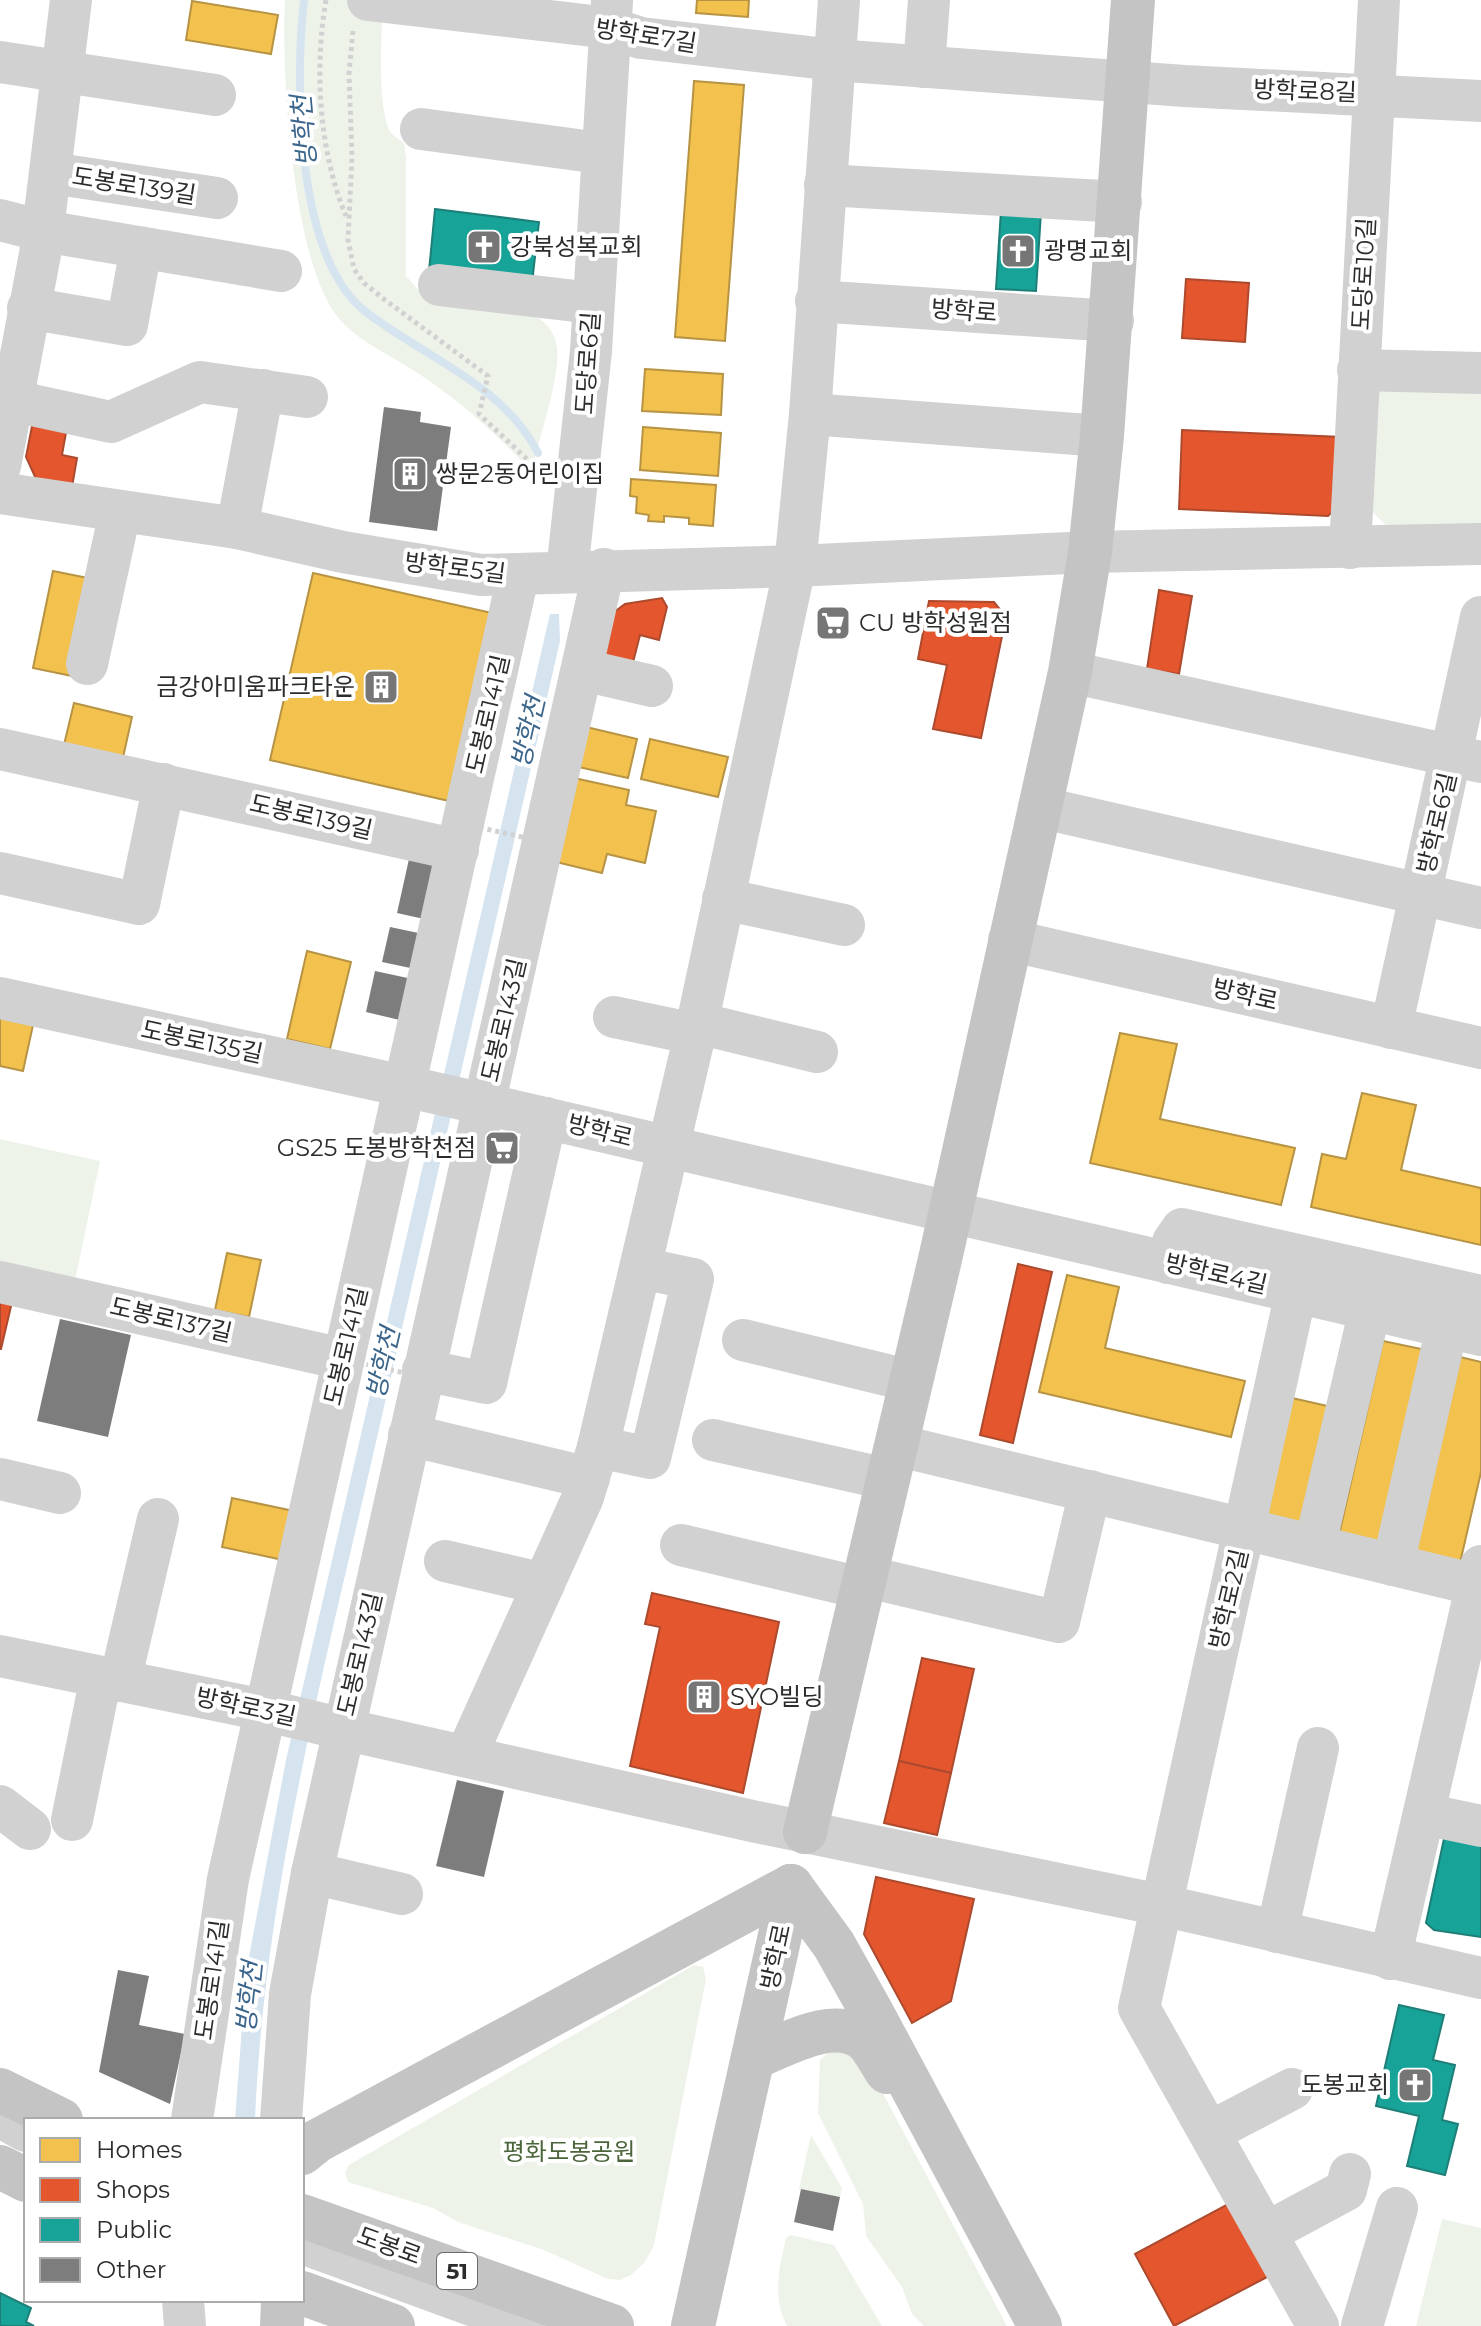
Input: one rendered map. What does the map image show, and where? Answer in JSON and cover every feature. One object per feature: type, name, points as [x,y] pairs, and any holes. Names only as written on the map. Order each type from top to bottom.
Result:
[{"type":"main road","name":"방학로","points":[[805,1832],[950,1213],[1070,672],[1090,552],[1113,321],[1133,0]]},
{"type":"main road","name":"방학로","points":[[693,2326],[791,1886]]},
{"type":"main road","points":[[304,2151],[317,2141],[791,1886],[834,1945],[1040,2326]]},
{"type":"main road","points":[[753,2058],[816,2033],[835,2030],[852,2032],[866,2041],[887,2074],[1023,2326]]},
{"type":"main road","points":[[0,2090],[57,2118]]},
{"type":"main road","points":[[0,2167],[24,2179]]},
{"type":"main road","name":"도봉로","points":[[304,2217],[612,2326]]},
{"type":"main road","points":[[304,2294],[393,2326]]},
{"type":"main road","points":[[282,2326],[283,2302]]},
{"type":"street","name":"도봉로139길","points":[[0,466],[6,394],[28,308],[43,231],[71,0]]},
{"type":"street","points":[[466,1756],[544,1584],[593,1462],[669,1149],[795,566],[810,414],[839,0]]},
{"type":"street","points":[[924,67],[929,0]]},
{"type":"street","name":"도당로10길","points":[[1350,548],[1379,0]]},
{"type":"street","name":"방학로7길","points":[[360,14],[611,14],[641,38],[835,60],[1129,82]]},
{"type":"street","name":"도당로6길","points":[[585,570],[585,411],[611,14]]},
{"type":"street","points":[[0,62],[215,95]]},
{"type":"street","name":"방학로8길","points":[[1129,82],[1481,101]]},
{"type":"street","points":[[421,129],[600,153]]},
{"type":"street","name":"도봉로139길","points":[[51,173],[217,198]]},
{"type":"street","points":[[825,185],[1121,202]]},
{"type":"street","points":[[0,220],[43,231],[281,271]]},
{"type":"street","points":[[28,308],[127,325],[141,248]]},
{"type":"street","points":[[439,285],[593,303]]},
{"type":"street","name":"방학로","points":[[816,301],[1113,321]]},
{"type":"street","points":[[1358,370],[1481,373]]},
{"type":"street","points":[[6,394],[111,422],[200,382],[307,397]]},
{"type":"street","points":[[237,528],[263,390]]},
{"type":"street","points":[[810,414],[1102,436]]},
{"type":"street","name":"방학로5길","points":[[0,493],[237,528],[343,552],[481,575],[516,589],[585,570],[795,566],[1090,552]]},
{"type":"street","points":[[87,664],[120,512]]},
{"type":"street","points":[[1090,552],[1481,544]]},
{"type":"street","name":"도봉로143길","points":[[281,2118],[290,1994],[312,1873],[422,1373],[583,670],[585,570]]},
{"type":"street","name":"도봉로141길","points":[[192,2118],[228,1879],[516,589]]},
{"type":"street","name":"방학로6길","points":[[1391,1028],[1421,894],[1467,759],[1481,617]]},
{"type":"street","points":[[583,670],[652,686]]},
{"type":"street","points":[[1070,672],[1467,759]]},
{"type":"street","name":"도봉로139길","points":[[0,749],[164,784],[461,837]]},
{"type":"street","points":[[0,873],[139,904],[164,784]]},
{"type":"street","points":[[1039,807],[1481,908]]},
{"type":"street","points":[[723,899],[844,925]]},
{"type":"street","name":"방학로","points":[[1009,940],[1481,1048]]},
{"type":"street","name":"도봉로135길","points":[[0,998],[484,1104]]},
{"type":"street","points":[[614,1017],[817,1052]]},
{"type":"street","name":"방학로","points":[[484,1104],[950,1213]]},
{"type":"street","points":[[422,1373],[486,1383],[546,1118]]},
{"type":"street","name":"방학로4길","points":[[950,1213],[1464,1331]]},
{"type":"street","points":[[1168,1263],[1173,1242],[1182,1229],[1481,1296]]},
{"type":"street","name":"도봉로137길","points":[[0,1282],[343,1359]]},
{"type":"street","name":"방학로2길","points":[[1296,1292],[1139,2008],[1318,2326]]},
{"type":"street","points":[[1315,1545],[1370,1309]]},
{"type":"street","points":[[1393,1565],[1464,1331]]},
{"type":"street","points":[[743,1340],[911,1381]]},
{"type":"street","points":[[409,1435],[593,1462]]},
{"type":"street","points":[[713,1440],[1090,1491],[1393,1565],[1480,1579],[1465,1708],[1424,1814],[1390,1959]]},
{"type":"street","points":[[0,1479],[60,1493]]},
{"type":"street","points":[[681,1545],[1059,1622],[1090,1491]]},
{"type":"street","points":[[72,1820],[158,1519]]},
{"type":"street","points":[[445,1561],[544,1584]]},
{"type":"street","name":"방학로3길","points":[[0,1656],[264,1710],[805,1832]]},
{"type":"street","points":[[1277,1932],[1318,1748]]},
{"type":"street","points":[[1424,1814],[1481,1826]]},
{"type":"street","points":[[805,1832],[1161,1905],[1481,1978]]},
{"type":"street","name":"방학로","points":[[791,1886],[805,1832]]},
{"type":"street","points":[[312,1873],[402,1894]]},
{"type":"street","points":[[1210,2132],[1292,2089]]},
{"type":"street","points":[[0,2117],[24,2130]]},
{"type":"street","points":[[0,2130],[24,2141]]},
{"type":"street","points":[[1266,2233],[1346,2190],[1350,2174]]},
{"type":"street","points":[[1362,2326],[1397,2208]]},
{"type":"street","points":[[304,2244],[529,2326]]},
{"type":"street","points":[[304,2261],[489,2326]]},
{"type":"street","points":[[183,2302],[185,2326]]},
{"type":"path","points":[[326,0],[320,50],[322,97],[338,196],[348,221]]},
{"type":"path","points":[[360,14],[349,73],[352,157],[348,251],[364,283],[488,376],[479,414],[531,463]]},
{"type":"path","points":[[461,837],[544,842]]},
{"type":"path","points":[[343,1359],[422,1373]]},
{"type":"green space","points":[[285,0],[384,0],[381,48],[383,105],[390,131],[404,143],[406,158],[406,276],[428,297],[512,308],[531,314],[546,325],[556,341],[555,377],[531,471],[448,394],[349,329],[324,295],[311,258],[293,167],[285,73]]},
{"type":"green space","points":[[1369,385],[1481,388],[1481,536],[1396,536],[1364,503]]},
{"type":"green space","points":[[0,1139],[100,1161],[74,1285],[0,1269]]},
{"type":"green space","name":"평화도봉공원","points":[[694,1965],[703,1967],[706,1979],[654,2245],[645,2262],[631,2275],[620,2280],[608,2279],[544,2250],[458,2222],[433,2208],[348,2182],[345,2173],[349,2165]]},
{"type":"green space","points":[[839,2044],[873,2075],[1007,2326],[924,2326],[912,2314],[902,2287],[866,2236],[863,2204],[818,2113],[820,2060]]},
{"type":"green space","points":[[811,2135],[842,2188],[840,2197],[799,2189]]},
{"type":"green space","points":[[1442,2219],[1481,2228],[1481,2326],[1416,2326]]},
{"type":"green space","points":[[790,2235],[834,2245],[882,2326],[787,2326],[782,2315],[778,2283],[786,2238]]},
{"type":"water","points":[[550,614],[559,614],[560,641],[299,1785],[270,1952],[255,2118],[235,2118],[246,1973],[286,1760]]},
{"type":"building: Homes","points":[[697,0],[749,0],[748,17],[696,13]]},
{"type":"building: Homes","points":[[192,1],[278,15],[271,54],[186,40]]},
{"type":"building: Homes","points":[[694,81],[744,85],[725,341],[675,337]]},
{"type":"building: Homes","points":[[645,369],[723,374],[721,415],[642,411]]},
{"type":"building: Homes","points":[[643,427],[721,433],[718,476],[640,470]]},
{"type":"building: Homes","points":[[631,479],[716,485],[713,526],[689,524],[689,518],[664,516],[664,522],[648,521],[649,515],[636,513],[637,497],[630,496]]},
{"type":"building: Homes","points":[[53,571],[93,579],[72,676],[33,668]]},
{"type":"building: Homes","name":"금강아미움파크타운","points":[[313,573],[492,613],[449,801],[270,760]]},
{"type":"building: Homes","points":[[74,703],[132,717],[122,762],[63,749]]},
{"type":"building: Homes","points":[[582,726],[637,739],[628,778],[574,766]]},
{"type":"building: Homes","points":[[650,739],[728,757],[718,797],[641,779]]},
{"type":"building: Homes","points":[[574,778],[629,790],[626,805],[656,811],[645,863],[607,854],[602,873],[556,862]]},
{"type":"building: Homes","points":[[307,951],[351,962],[330,1049],[287,1039]]},
{"type":"building: Homes","points":[[0,1018],[33,1025],[23,1071],[0,1066]]},
{"type":"building: Homes","points":[[1120,1033],[1177,1044],[1160,1119],[1295,1148],[1281,1205],[1090,1163]]},
{"type":"building: Homes","points":[[1362,1093],[1416,1105],[1401,1170],[1481,1188],[1481,1245],[1311,1207],[1322,1154],[1346,1159]]},
{"type":"building: Homes","points":[[227,1253],[261,1260],[249,1317],[215,1310]]},
{"type":"building: Homes","points":[[1067,1275],[1119,1287],[1105,1348],[1245,1381],[1231,1437],[1039,1392]]},
{"type":"building: Homes","points":[[1383,1341],[1426,1350],[1382,1545],[1339,1535]]},
{"type":"building: Homes","points":[[1460,1357],[1481,1362],[1481,1472],[1460,1563],[1416,1552]]},
{"type":"building: Homes","points":[[1292,1398],[1332,1407],[1306,1527],[1266,1518]]},
{"type":"building: Homes","points":[[232,1498],[294,1511],[283,1560],[222,1547]]},
{"type":"building: Shops","points":[[1186,279],[1249,283],[1245,342],[1182,338]]},
{"type":"building: Shops","points":[[33,421],[67,427],[62,455],[77,458],[72,487],[37,481],[26,457]]},
{"type":"building: Shops","points":[[1182,430],[1341,437],[1339,505],[1328,516],[1179,509]]},
{"type":"building: Shops","points":[[1159,590],[1192,596],[1179,674],[1147,669]]},
{"type":"building: Shops","points":[[662,598],[667,607],[659,640],[640,635],[631,670],[595,661],[606,618],[625,604]]},
{"type":"building: Shops","points":[[929,601],[994,602],[1006,617],[981,738],[933,729],[947,665],[918,659]]},
{"type":"building: Shops","points":[[1018,1264],[1052,1272],[1013,1443],[980,1435]]},
{"type":"building: Shops","points":[[0,1299],[12,1302],[1,1349],[0,1349]]},
{"type":"building: Shops","name":"SYO빌딩","points":[[652,1593],[779,1622],[743,1793],[630,1766],[660,1627],[645,1624]]},
{"type":"building: Shops","points":[[922,1658],[974,1669],[951,1773],[899,1761]]},
{"type":"building: Shops","points":[[899,1761],[951,1773],[937,1835],[884,1823]]},
{"type":"building: Shops","points":[[876,1877],[974,1899],[951,2001],[912,2023],[864,1934]]},
{"type":"building: Shops","points":[[1230,2203],[1269,2276],[1174,2326],[1135,2254]]},
{"type":"building: Public","name":"강북성복교회","points":[[435,209],[539,222],[532,283],[429,271]]},
{"type":"building: Public","name":"광명교회","points":[[1001,210],[1041,212],[1036,291],[996,289]]},
{"type":"building: Public","points":[[1445,1834],[1481,1842],[1481,1937],[1434,1930],[1426,1923]]},
{"type":"building: Public","name":"도봉교회","points":[[1399,2005],[1444,2015],[1433,2060],[1455,2065],[1442,2120],[1458,2124],[1445,2175],[1407,2166],[1419,2116],[1376,2106]]},
{"type":"building: Public","points":[[0,2293],[31,2308],[26,2322],[34,2326],[0,2326]]},
{"type":"building: Other","name":"쌍문2동어린이집","points":[[384,407],[421,412],[420,422],[451,427],[437,531],[369,522]]},
{"type":"building: Other","points":[[411,850],[441,858],[433,921],[397,913]]},
{"type":"building: Other","points":[[390,927],[428,935],[420,970],[382,962]]},
{"type":"building: Other","points":[[375,971],[417,980],[408,1022],[366,1012]]},
{"type":"building: Other","points":[[60,1319],[131,1335],[108,1437],[37,1421]]},
{"type":"building: Other","points":[[457,1780],[504,1791],[484,1877],[436,1866]]},
{"type":"building: Other","points":[[118,1970],[149,1976],[139,2025],[185,2034],[170,2104],[99,2072]]},
{"type":"building: Other","points":[[801,2189],[840,2197],[833,2231],[794,2222]]},
{"type":"waterway","name":"방학천","points":[[304,0],[300,75],[305,166],[325,251],[343,286],[366,312],[461,374],[505,408],[538,453]]},
{"type":"place","name":"강북성복교회","points":[[484,247]]},
{"type":"place","name":"광명교회","points":[[1018,251]]},
{"type":"place","name":"쌍문2동어린이집","points":[[410,474]]},
{"type":"place","name":"CU 방학성원점","points":[[833,623]]},
{"type":"place","name":"금강아미움파크타운","points":[[381,687]]},
{"type":"place","name":"GS25 도봉방학천점","points":[[502,1148]]},
{"type":"place","name":"SYO빌딩","points":[[704,1697]]},
{"type":"place","name":"도봉교회","points":[[1415,2085]]}]
